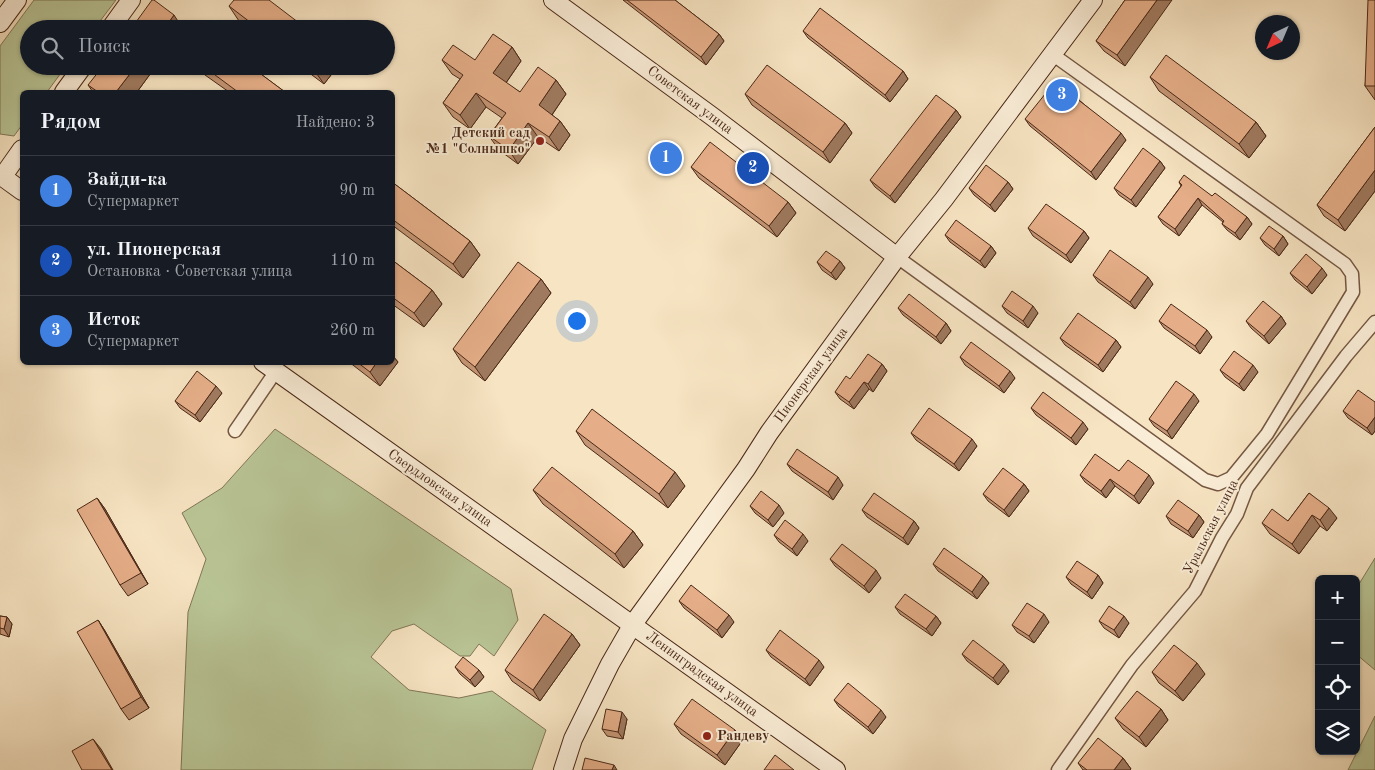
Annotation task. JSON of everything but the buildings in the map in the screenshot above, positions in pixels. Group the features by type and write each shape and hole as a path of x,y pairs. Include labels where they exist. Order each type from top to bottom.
{"street":[{"path":"0,23 17,0"},
{"path":"117,20 131,0"},
{"name":"Советская улица","path":"553,0 713,117 897,257"},
{"name":"Пионерская улица","path":"563,770 573,739 610,664 634,624 746,469 769,433 897,257 944,199 1093,0"},
{"path":"897,257 1205,480 1218,484 1231,478 1266,434 1353,292 1352,274 1345,264 1052,54"},
{"path":"65,90 76,75"},
{"path":"20,151 1,175 20,189"},
{"name":"Уральская улица","path":"1058,770 1132,665 1195,591 1222,538 1237,514 1246,488 1346,356 1375,322"},
{"path":"235,431 270,367"},
{"name":"Свердловская улица","path":"270,367 617,613"},
{"path":"1231,478 1242,482 1246,488"},
{"name":"Ленинградская улица","path":"617,613 836,770"}],"green space":[{"path":"34,0 116,0 101,20 20,20 20,75 59,75 48,90 20,90 20,128 14,136 0,134 0,46"},
{"path":"275,429 511,589 518,620 494,656 479,644 470,656 460,656 414,624 392,631 371,657 409,690 459,698 492,691 546,730 532,770 181,770 188,612 206,559 182,513 222,488"},
{"path":"1375,558 1375,670 1360,657 1360,582"},
{"path":"1375,716 1375,770 1348,770 1356,755 1360,755 1360,746"}],"place":[{"name":"Исток","path":"1062,95"},
{"name":"Детский сад №1 \"Солнышко\"","path":"540,141"},
{"name":"Зайди-ка","path":"666,158"},
{"name":"ул. Пионерская","path":"753,168"},
{"name":"Рандеву","path":"707,736"}]}
